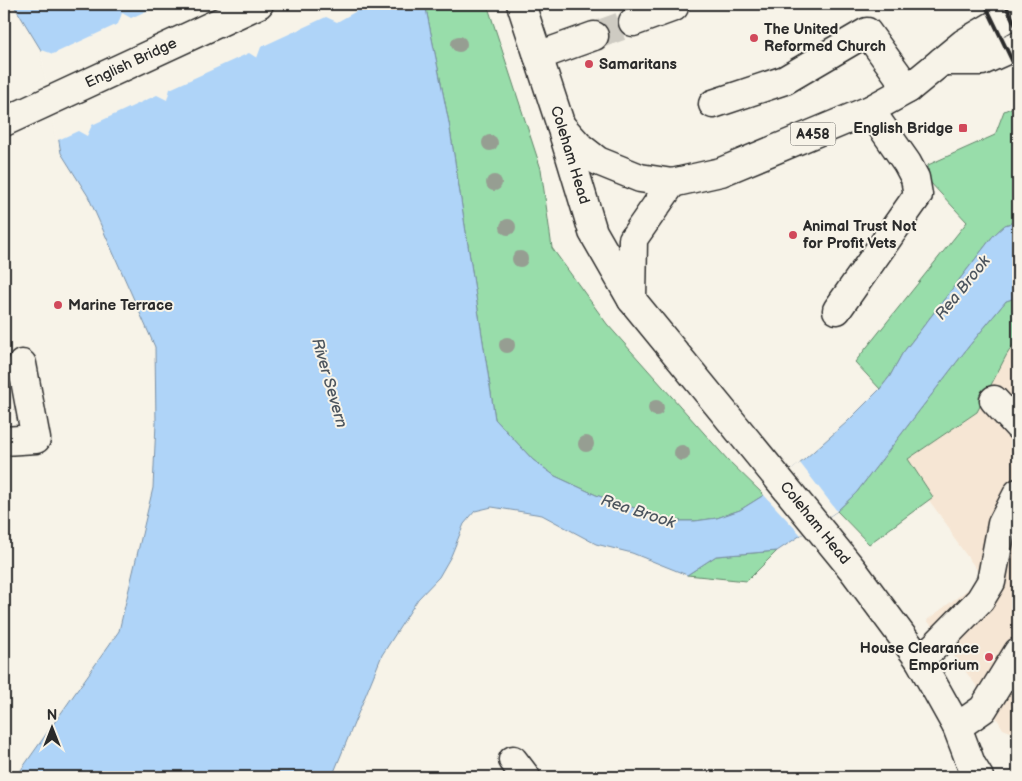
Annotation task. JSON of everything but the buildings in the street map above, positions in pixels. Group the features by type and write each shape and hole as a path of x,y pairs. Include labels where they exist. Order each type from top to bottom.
{"street":[{"name":"English Bridge","path":"4,122 259,4"},
{"name":"Coleham Head","path":"521,4 593,232 632,300 780,478 816,526 853,570 919,658 957,727 970,773"},
{"path":"633,22 674,7"},
{"name":"A458","path":"561,126 580,147 598,161 640,178 672,183 721,172 870,110 908,88 964,43 1018,11"},
{"path":"713,104 785,80 867,32 908,88"},
{"path":"538,56 594,36"},
{"path":"942,61 982,61 1018,44"},
{"path":"837,310 918,195 908,163 870,110"},
{"path":"632,300 633,240 672,183"},
{"path":"4,441 36,438 22,364"},
{"path":"994,400 1018,426"},
{"path":"919,658 935,646 980,600 991,582 1002,524 1018,493"},
{"path":"957,727 983,709 1018,652"}],"shaded area":[{"path":"1018,337 1018,735 1003,729 984,696 927,620 983,578 928,499 933,497 908,459 977,412"}],"green space":[{"path":"425,4 487,4 541,169 552,248 607,324 728,460 764,495 740,510 717,518 673,521 596,495 555,476 533,460 495,419 449,123"},
{"path":"1018,105 1018,221 1005,225 993,236 902,354 890,376 880,389 855,362 967,222 929,181 928,165 995,135 1004,111"},
{"path":"1018,297 1018,337 977,412 908,459 933,497 869,544 837,511 856,493 1006,301"},
{"path":"777,551 747,581 687,575 716,556"}],"water":[{"path":"13,4 425,4 449,123 495,419 533,460 555,476 596,495 673,521 717,518 740,510 764,495 847,422 880,389 890,376 902,354 993,236 1005,225 1018,221 1018,297 1006,301 856,493 837,511 777,551 716,556 687,575 632,553 596,544 542,515 492,507 475,511 464,524 451,556 439,577 418,599 382,655 332,777 16,777 119,631 153,488 156,423 155,347 88,196 61,153 44,55"}],"pier":[{"path":"161,4 369,4 337,22 326,17 261,47 257,58 249,53 170,89 167,100 157,95 92,125 87,136 78,131 56,141 41,55 42,50 53,54 118,24 122,13 131,18"},
{"path":"800,463 837,511 801,535 763,494"}],"tunnel":[{"path":"594,36 633,22"}],"railway":[{"path":"985,4 1018,73"},
{"path":"1005,4 1018,30"}],"place":[{"name":"The United Reformed Church","path":"754,38"},
{"name":"Samaritans","path":"589,64"},
{"name":"English Bridge","path":"963,128"},
{"name":"Animal Trust Not for Profit Vets","path":"793,235"},
{"name":"Marine Terrace","path":"58,305"},
{"name":"House Clearance Emporium","path":"989,657"}],"water label":[{"name":"Rea Brook","path":"963,288"},
{"name":"River Severn","path":"329,383"},
{"name":"Rea Brook","path":"638,512"}]}
